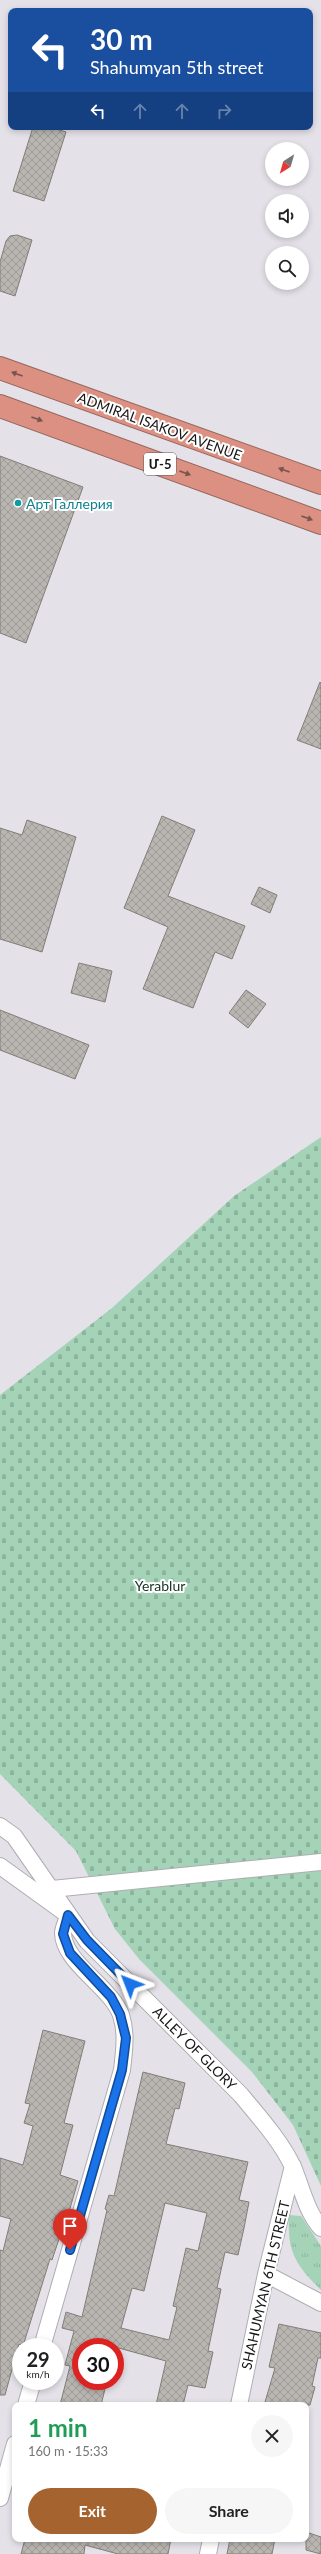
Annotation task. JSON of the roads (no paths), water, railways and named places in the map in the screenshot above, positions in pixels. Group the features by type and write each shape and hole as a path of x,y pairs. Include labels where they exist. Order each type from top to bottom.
{"highway":[{"name":"ADMIRAL ISAKOV AVENUE","path":"0,368 321,483"},
{"name":"Մ-5","path":"0,406 321,522"}],"street":[{"name":"ALLEY OF GLORY","path":"0,1826 14,1836 87,1940 241,2095 292,2166 314,2220 321,2228"},
{"path":"52,1889 321,1862"},
{"path":"0,1866 68,1915 63,1934 70,1953 111,1997 120,2014 126,2038 122,2070 45,2338"},
{"name":"SHAHUMYAN 6TH STREET","path":"240,2402 266,2274 292,2166"},
{"path":"266,2274 321,2303"},
{"path":"27,2402 30,2390"},
{"path":"0,2498 12,2455"},
{"path":"208,2554 210,2542"}],"place":[{"name":"Арт Галлерия","path":"18,503"}],"park label":[{"name":"Yerablur","path":"160,1585"}]}
